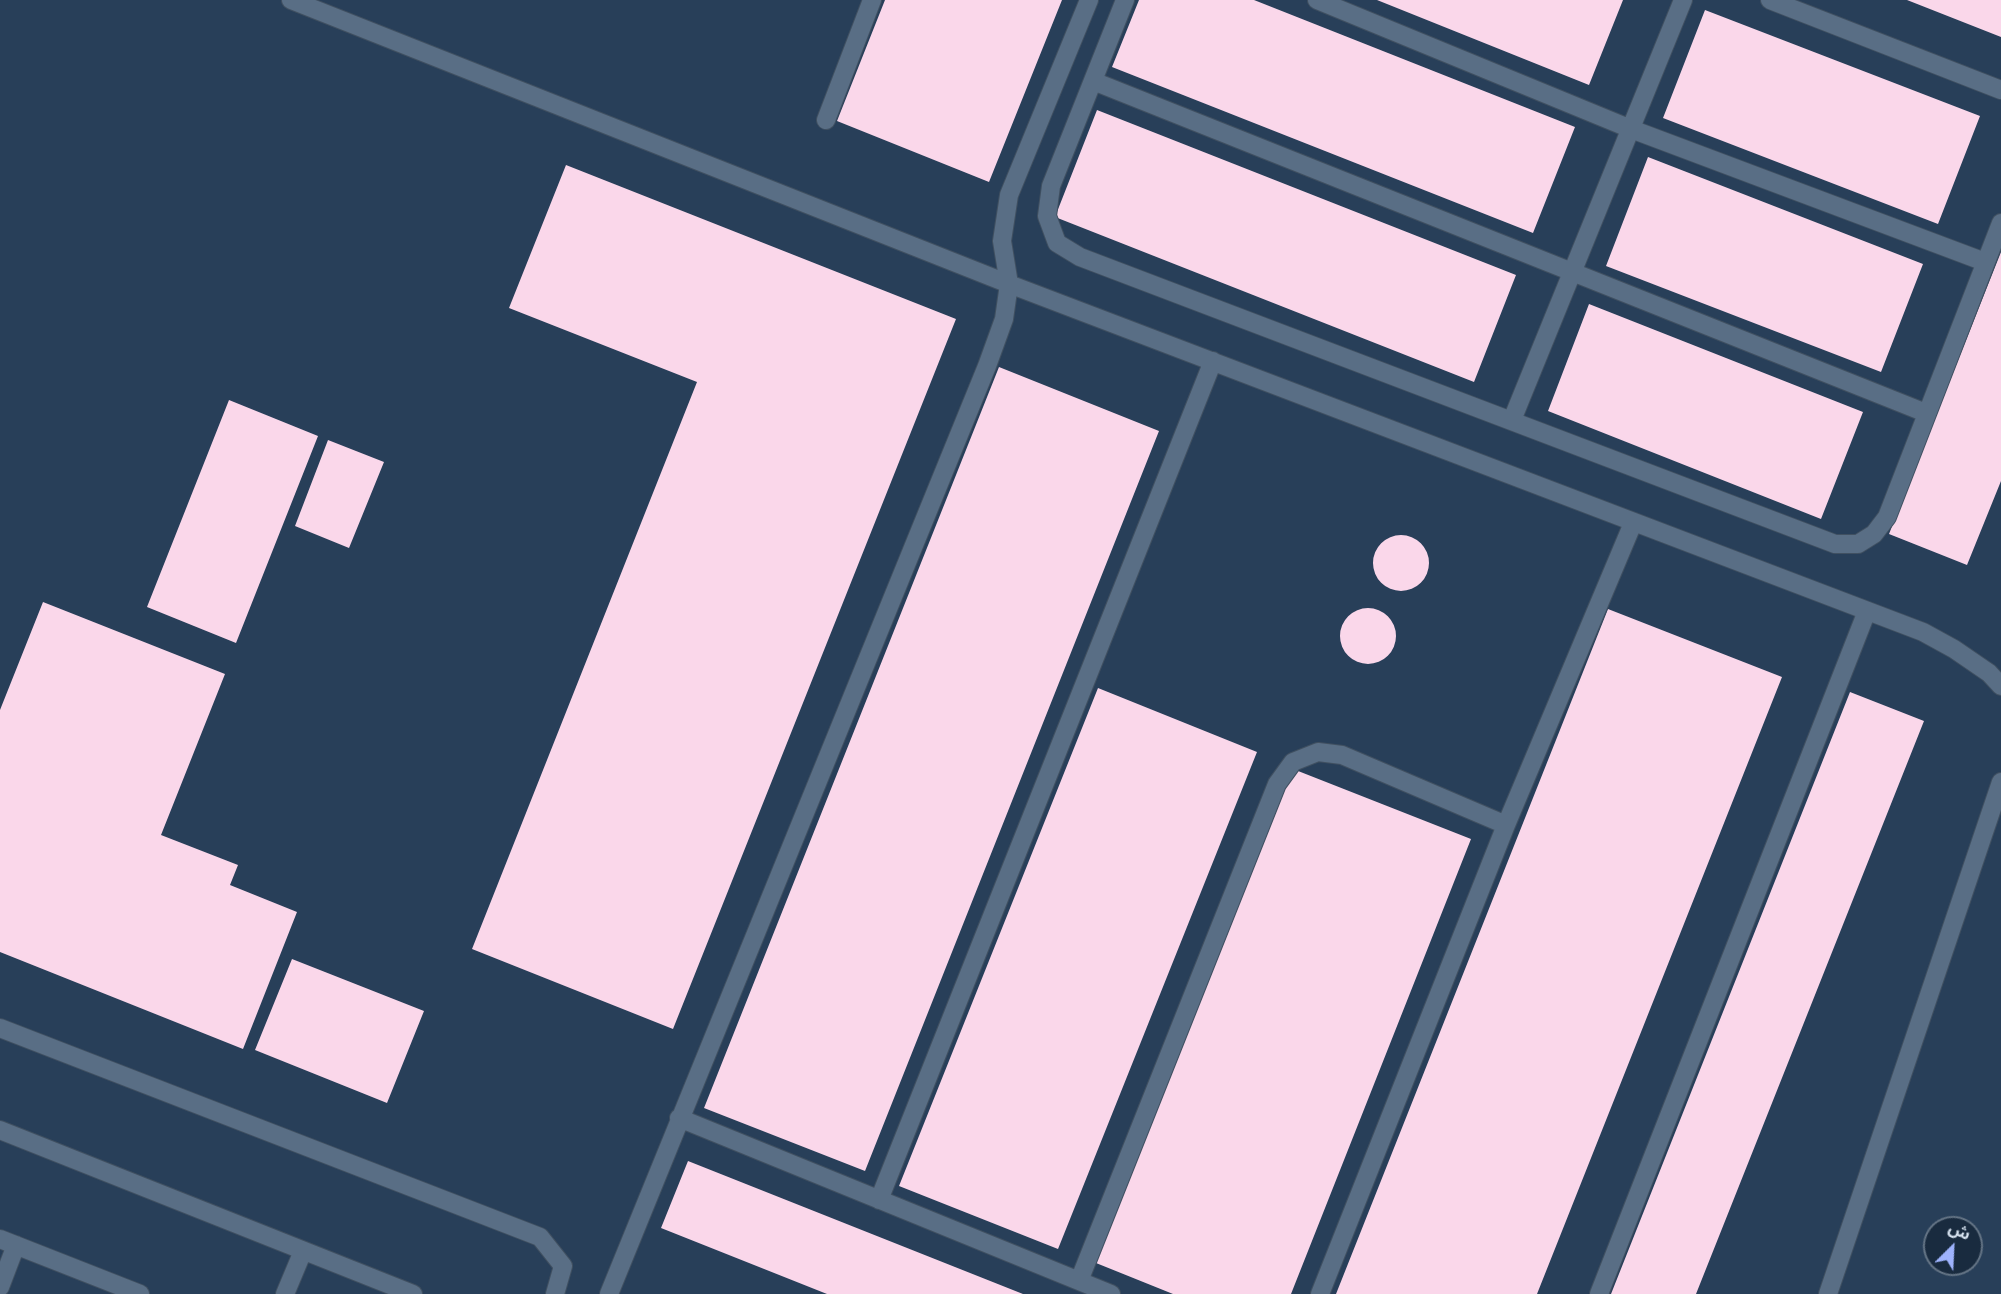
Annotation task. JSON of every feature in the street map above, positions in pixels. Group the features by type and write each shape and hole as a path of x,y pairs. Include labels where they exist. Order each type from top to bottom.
{"street":[{"path":"291,0 1009,284 1923,632 1989,673 2001,686"},
{"path":"825,120 872,0"},
{"path":"609,1294 987,366 1004,319 1009,284 1002,241 1009,195 1089,0"},
{"path":"1125,0 1051,186 1047,216 1058,243 1080,257 1835,544 1858,544 1874,534 1887,518 2001,222"},
{"path":"1317,0 1631,129 1985,262"},
{"path":"1512,420 1683,0"},
{"path":"1770,0 2001,90"},
{"path":"1093,81 1926,413"},
{"path":"879,1200 1213,361"},
{"path":"1320,1294 1506,825 1633,522"},
{"path":"1599,1294 1867,611"},
{"path":"1079,1281 1277,784 1293,762 1318,752 1342,754 1506,825"},
{"path":"1828,1294 2001,782"},
{"path":"0,1029 540,1237 563,1266 555,1294"},
{"path":"679,1118 1111,1294"},
{"path":"0,1130 413,1294"},
{"path":"0,1287 8,1242 140,1294"},
{"path":"285,1294 303,1251"}],"shaded area":[{"path":"0,0 2001,0 2001,1294 0,1294"}],"building":[{"path":"885,0 1062,0 989,182 837,121"},
{"path":"1139,0 1254,0 1575,127 1533,233 1112,67"},
{"path":"1377,0 1623,0 1589,85"},
{"path":"1907,0 2001,0 2001,37"},
{"path":"1705,10 1980,116 1938,224 1663,118"},
{"path":"1097,110 1516,275 1474,382 1055,217"},
{"path":"1648,157 1923,264 1881,372 1606,266"},
{"path":"566,165 956,319 673,1029 472,949 697,382 509,308"},
{"path":"2001,252 2001,481 1967,565 1889,534"},
{"path":"1589,304 1863,412 1821,519 1548,411"},
{"path":"999,367 1159,431 865,1171 704,1108"},
{"path":"229,400 318,436 236,643 147,607"},
{"path":"328,440 384,462 349,548 295,526"},
{"path":"1401,535 1412,537 1421,543 1427,552 1429,563 1427,574 1421,583 1412,589 1401,591 1390,589 1381,583 1375,574 1373,563 1375,552 1381,543 1390,537"},
{"path":"43,602 225,674 161,835 238,865 230,885 297,912 243,1049 0,952 0,710"},
{"path":"1368,608 1379,610 1388,616 1394,625 1396,636 1394,647 1388,656 1379,662 1368,664 1357,662 1348,656 1342,647 1340,636 1342,625 1348,616 1357,610"},
{"path":"1608,609 1782,677 1537,1294 1336,1294"},
{"path":"1098,688 1257,752 1058,1249 899,1186"},
{"path":"1850,692 1924,721 1696,1294 1611,1294"},
{"path":"1293,769 1471,839 1291,1294 1173,1294 1096,1263"},
{"path":"292,959 424,1011 387,1103 255,1050"},
{"path":"688,1161 1023,1294 827,1294 661,1228"}]}
